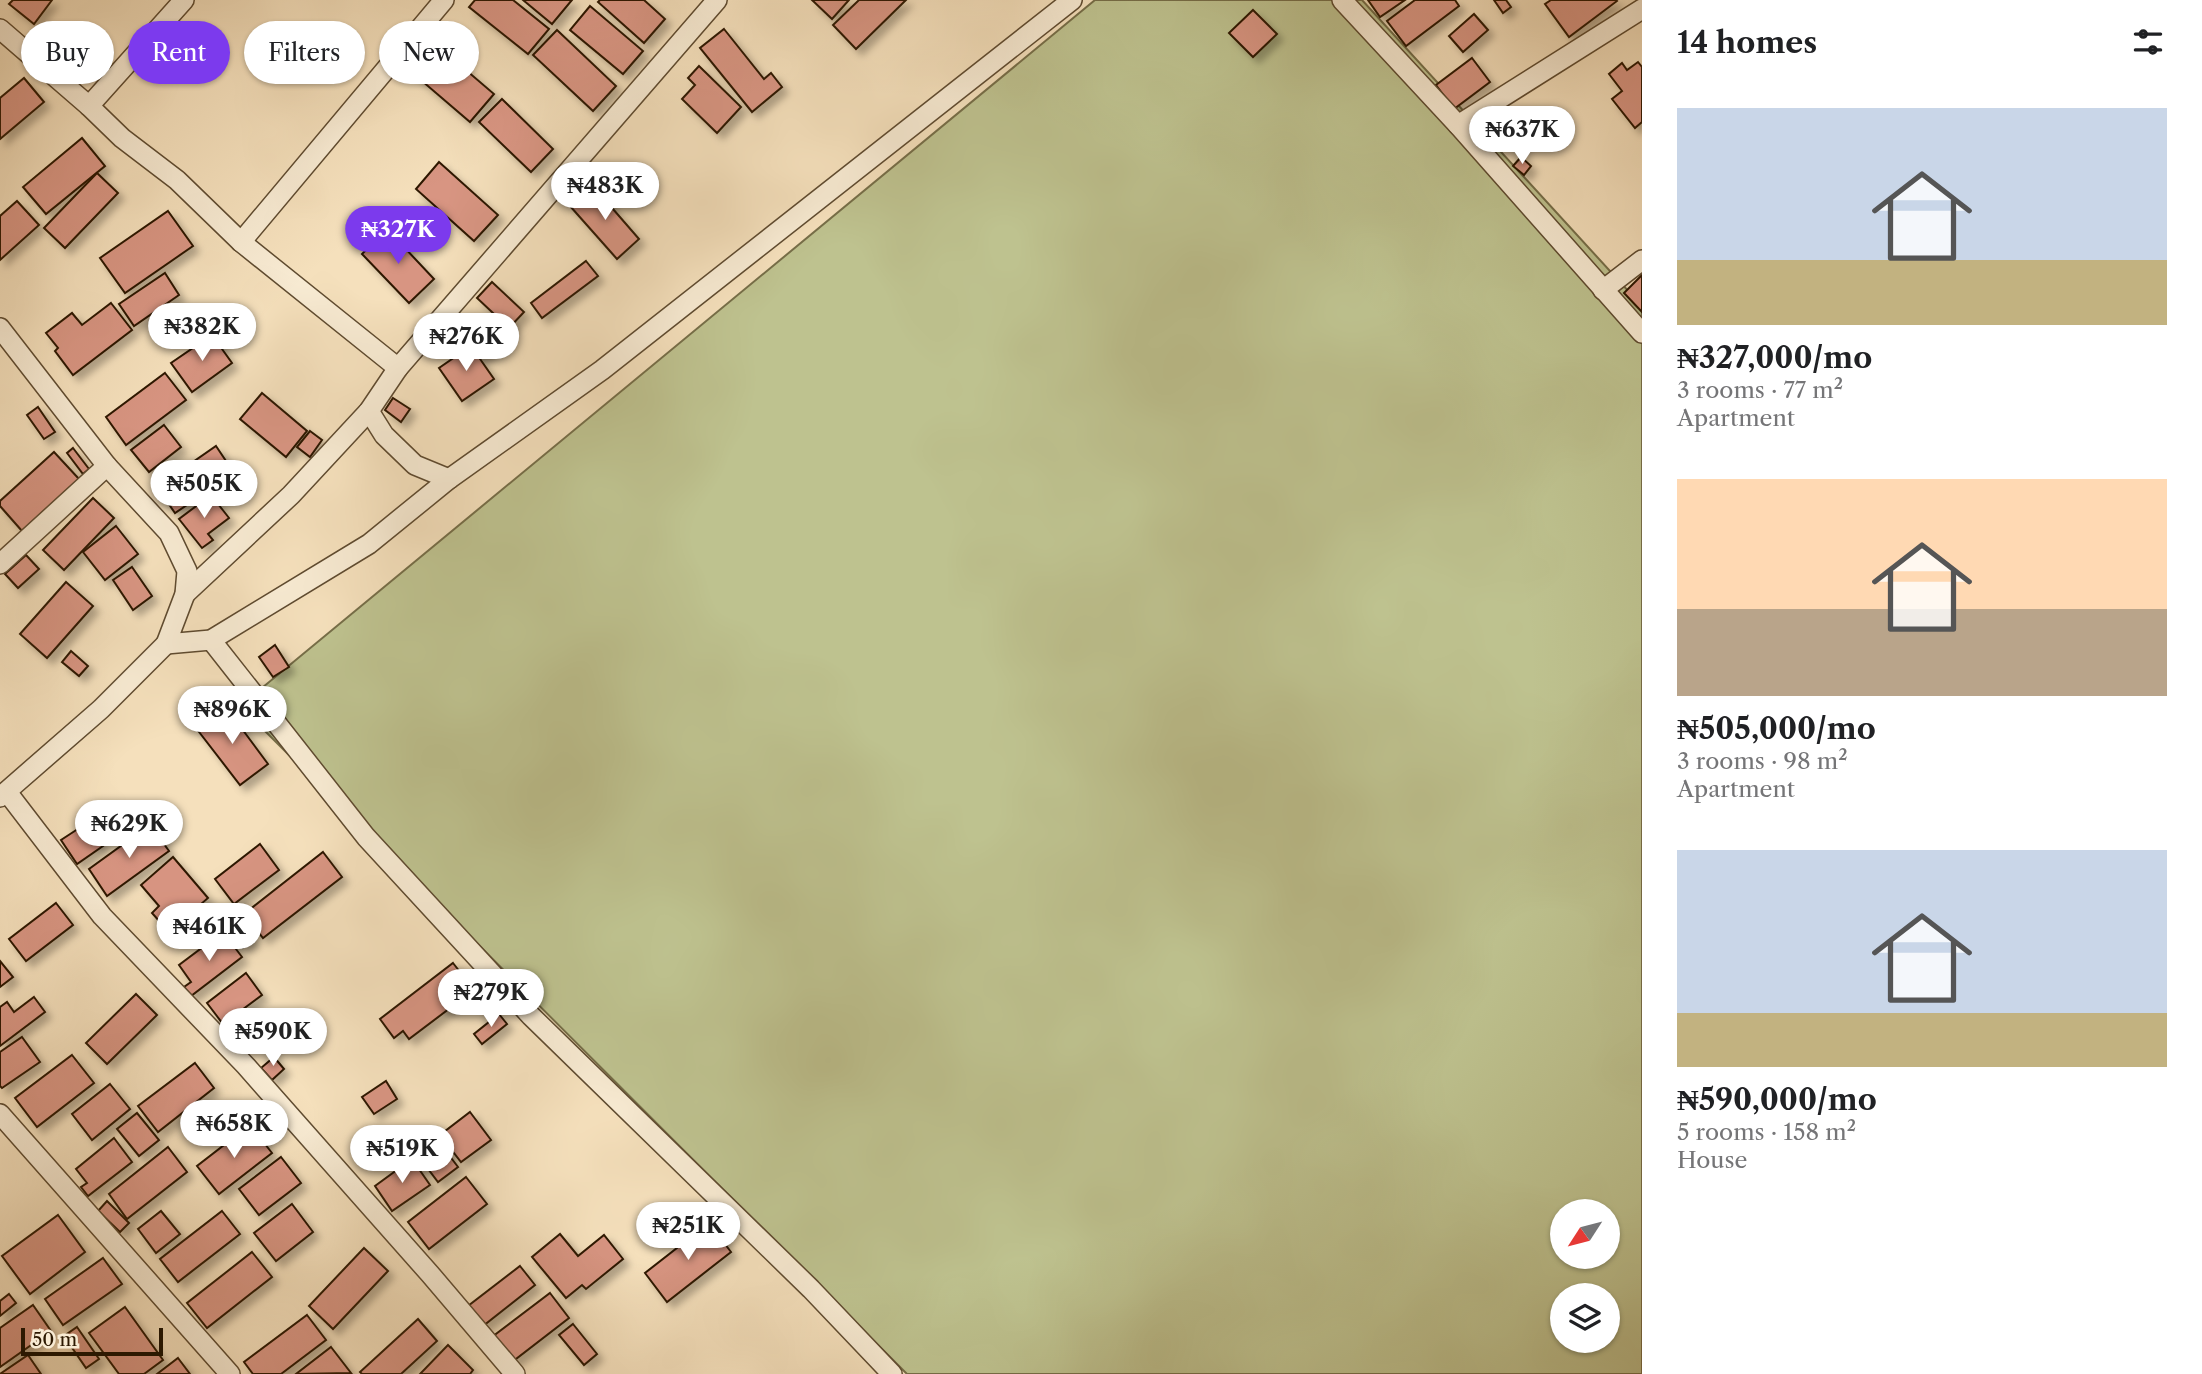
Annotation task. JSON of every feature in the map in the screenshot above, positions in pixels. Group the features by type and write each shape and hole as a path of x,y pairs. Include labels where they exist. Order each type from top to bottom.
{"street":[{"path":"89,106 184,0"},
{"path":"241,242 444,0"},
{"path":"185,593 291,495 369,411 398,368 717,0"},
{"path":"166,644 211,640 369,544 449,479 602,370 1072,0"},
{"path":"1342,0 1458,125 1642,333"},
{"path":"1458,125 1642,9"},
{"path":"0,29 122,138 177,180 241,242 398,368"},
{"path":"1603,289 1642,260"},
{"path":"0,328 107,466 169,533 187,570 185,593 166,644 101,709 4,794 102,916 246,1066 515,1374"},
{"path":"369,411 384,435 415,465 449,479"},
{"path":"0,564 107,466"},
{"path":"211,640 366,837 513,996 811,1289 892,1374"},
{"path":"0,1114 230,1374"}],"green space":[{"path":"1095,0 1362,0 1642,306 1642,1374 907,1374 240,706"}],"building":[{"path":"13,0 52,0 36,21 30,21 9,4"},
{"path":"475,0 513,0 549,29 528,54 469,7"},
{"path":"523,0 572,0 552,24"},
{"path":"644,0 665,19 644,43 598,2"},
{"path":"812,0 849,0 832,19"},
{"path":"859,0 906,0 856,49 833,25"},
{"path":"1368,0 1405,0 1380,17"},
{"path":"1415,0 1455,0 1459,6 1406,46 1387,21"},
{"path":"1494,0 1506,0 1511,7 1503,13"},
{"path":"1551,0 1617,1 1569,37 1545,4"},
{"path":"590,6 643,51 623,74 570,30"},
{"path":"1253,10 1277,34 1253,57 1229,33"},
{"path":"1474,14 1488,30 1463,52 1449,36"},
{"path":"724,29 764,79 771,73 782,87 752,112 700,48"},
{"path":"557,30 616,86 593,111 533,55"},
{"path":"1472,58 1490,82 1454,109 1436,85"},
{"path":"1638,62 1642,67 1642,122 1635,128 1612,99 1622,91 1609,74 1622,63 1627,70"},
{"path":"699,66 741,107 717,133 682,99 695,85 688,78"},
{"path":"21,80 21,84 29,84 44,102 0,139 0,98"},
{"path":"479,81 494,94 470,122 426,84 479,84"},
{"path":"502,99 553,149 531,172 479,122"},
{"path":"82,138 105,166 46,214 23,187"},
{"path":"1521,157 1531,166 1524,175 1513,166"},
{"path":"439,162 498,215 474,241 416,189"},
{"path":"97,173 118,193 65,248 44,228"},
{"path":"593,186 639,239 617,259 570,206"},
{"path":"17,201 39,225 0,260 0,216"},
{"path":"168,211 193,246 125,293 100,258"},
{"path":"387,229 434,279 409,303 362,254"},
{"path":"586,261 598,276 542,318 531,303"},
{"path":"165,273 179,295 134,326 119,304"},
{"path":"1642,275 1642,312 1624,293"},
{"path":"492,282 524,312 509,328 477,298"},
{"path":"111,303 132,330 73,375 55,351 58,348 46,333 72,313 82,325"},
{"path":"488,323 503,340 483,357 468,340"},
{"path":"212,335 232,363 192,392 171,363"},
{"path":"471,346 494,379 462,401 439,368"},
{"path":"165,373 186,400 126,445 106,417"},
{"path":"262,393 307,431 286,457 240,419"},
{"path":"393,398 410,409 401,422 385,410"},
{"path":"38,407 55,432 44,439 27,415"},
{"path":"164,425 181,447 149,472 131,450"},
{"path":"310,431 322,440 310,457 297,447"},
{"path":"216,446 234,473 175,513 157,487"},
{"path":"73,448 89,469 83,474 67,453"},
{"path":"54,452 79,479 22,531 0,506 0,501"},
{"path":"211,495 229,518 208,534 213,540 202,548 179,519"},
{"path":"93,498 114,518 64,570 43,550"},
{"path":"116,526 138,554 105,580 83,552"},
{"path":"26,555 39,569 18,588 5,574"},
{"path":"132,567 152,596 133,610 113,580"},
{"path":"66,582 93,606 47,658 20,634"},
{"path":"275,645 289,667 273,677 259,657"},
{"path":"71,651 88,666 79,676 62,662"},
{"path":"225,706 268,764 240,785 196,728"},
{"path":"87,823 103,846 77,864 61,840"},
{"path":"150,825 169,851 107,896 89,869"},
{"path":"260,844 279,870 234,904 215,879"},
{"path":"323,852 342,877 263,938 244,914"},
{"path":"173,857 208,898 169,932 152,913 159,906 141,885"},
{"path":"56,903 73,925 26,961 9,939"},
{"path":"223,932 242,957 191,996 184,987 191,982 179,965"},
{"path":"247,932 254,940 243,948 237,941"},
{"path":"0,961 13,977 0,987"},
{"path":"453,963 474,990 409,1039 403,1031 394,1038 380,1019"},
{"path":"246,973 262,995 223,1024 207,1003"},
{"path":"136,994 157,1015 107,1064 86,1043"},
{"path":"34,997 45,1012 0,1046 0,1007 7,1002 14,1012"},
{"path":"499,1014 507,1024 482,1044 474,1034"},
{"path":"22,1037 40,1062 2,1088 0,1052"},
{"path":"72,1055 94,1083 37,1127 15,1098"},
{"path":"274,1057 284,1069 272,1080 261,1068"},
{"path":"195,1063 214,1088 158,1132 138,1106"},
{"path":"386,1081 397,1099 374,1114 362,1097"},
{"path":"110,1084 130,1109 92,1140 72,1114"},
{"path":"470,1112 491,1140 461,1162 440,1135"},
{"path":"137,1113 159,1140 139,1156 117,1129"},
{"path":"250,1125 272,1153 219,1194 197,1166"},
{"path":"114,1138 132,1162 88,1196 81,1187 87,1183 76,1169"},
{"path":"436,1138 458,1167 438,1182 416,1153"},
{"path":"168,1147 187,1172 127,1219 109,1194"},
{"path":"281,1157 301,1183 259,1215 239,1189"},
{"path":"412,1159 430,1185 392,1211 375,1186"},
{"path":"466,1177 487,1204 429,1249 408,1222"},
{"path":"107,1201 129,1223 120,1232 98,1211"},
{"path":"292,1204 313,1232 276,1261 254,1233"},
{"path":"161,1211 180,1234 156,1253 138,1229"},
{"path":"222,1211 240,1234 178,1282 160,1259"},
{"path":"58,1215 85,1252 30,1294 2,1256"},
{"path":"709,1223 731,1252 667,1302 645,1273"},
{"path":"560,1234 578,1256 604,1235 623,1259 586,1289 582,1285 566,1298 532,1257"},
{"path":"364,1248 388,1271 333,1329 309,1306"},
{"path":"252,1252 272,1277 207,1328 187,1303"},
{"path":"103,1258 122,1284 63,1325 45,1299"},
{"path":"520,1266 535,1285 483,1326 468,1306"},
{"path":"550,1293 569,1318 512,1362 492,1337"},
{"path":"9,1294 16,1303 0,1316 0,1301"},
{"path":"33,1305 51,1331 0,1367 0,1328"},
{"path":"125,1307 163,1360 144,1374 119,1374 89,1333"},
{"path":"307,1315 326,1340 281,1374 253,1374 244,1362"},
{"path":"418,1319 437,1341 401,1374 360,1372"},
{"path":"573,1324 597,1354 584,1365 559,1335"},
{"path":"77,1327 99,1359 86,1368 64,1336"},
{"path":"448,1345 473,1370 470,1374 420,1374"},
{"path":"331,1347 351,1373 296,1374"},
{"path":"28,1355 41,1374 0,1374"},
{"path":"178,1358 190,1374 157,1374"}]}
